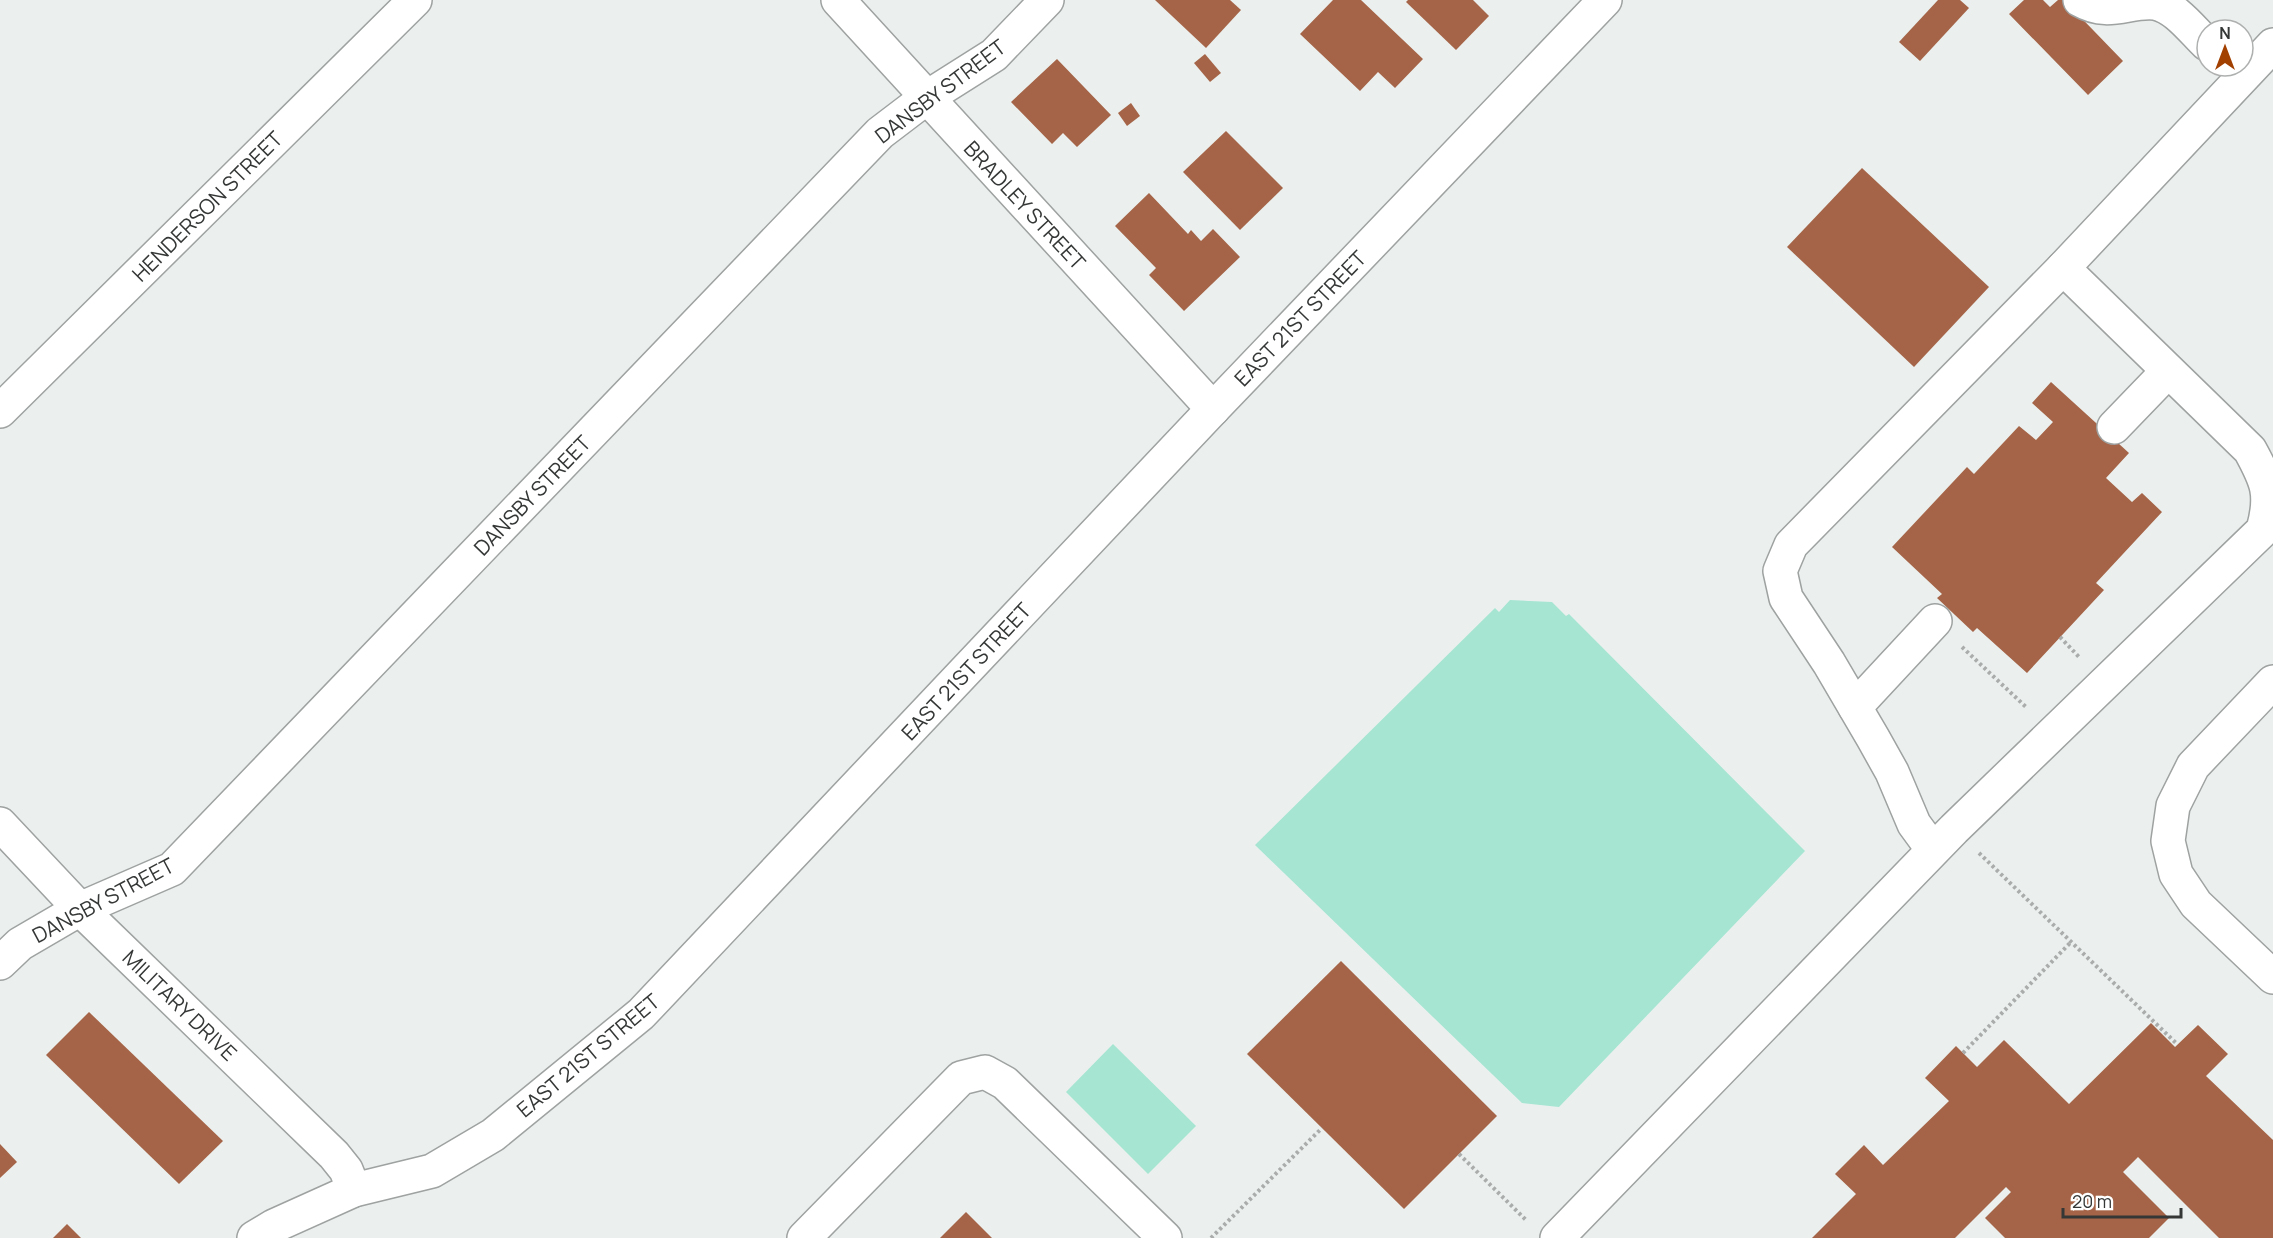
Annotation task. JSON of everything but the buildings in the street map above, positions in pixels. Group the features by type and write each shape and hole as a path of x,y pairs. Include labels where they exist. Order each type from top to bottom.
{"street":[{"name":"HENDERSON STREET","path":"0,411 415,0"},
{"name":"BRADLEY STREET","path":"838,0 1213,409"},
{"name":"DANSBY STREET","path":"0,963 20,944 80,909 172,869 880,133 926,98 994,55 1047,0"},
{"name":"EAST 21ST STREET","path":"254,1238 274,1226 354,1190 432,1171 493,1135 641,1014 1213,409 1605,0"},
{"path":"2080,0 2101,8 2155,3 2175,14 2195,33"},
{"path":"2255,58 2273,45"},
{"path":"1943,839 1914,824 1892,772 1855,707 1786,598 1780,571 1791,545 2063,268 2230,78"},
{"path":"1546,1234 1943,839 2263,530 2271,511 2268,483 2250,450 2063,268"},
{"path":"2114,427 2168,370"},
{"path":"1855,707 1935,621"},
{"path":"2273,682 2193,766 2173,806 2168,841 2176,874 2196,904 2273,977"},
{"name":"MILITARY DRIVE","path":"0,824 80,909 334,1155 346,1170 354,1190"},
{"path":"804,1238 962,1078 985,1072 1005,1083 1165,1238"}],"path":[{"path":"1935,621 2053,733"},
{"path":"1943,839 2071,942 2177,1044"},
{"path":"1963,1053 2071,942"},
{"path":"1211,1238 1322,1128"},
{"path":"1459,1154 1546,1234"}],"green space":[{"path":"1510,600 1552,602 1566,616 1569,614 1805,851 1559,1107 1522,1103 1255,845 1495,608 1499,612"},
{"path":"1113,1044 1196,1126 1148,1174 1066,1092"}]}
